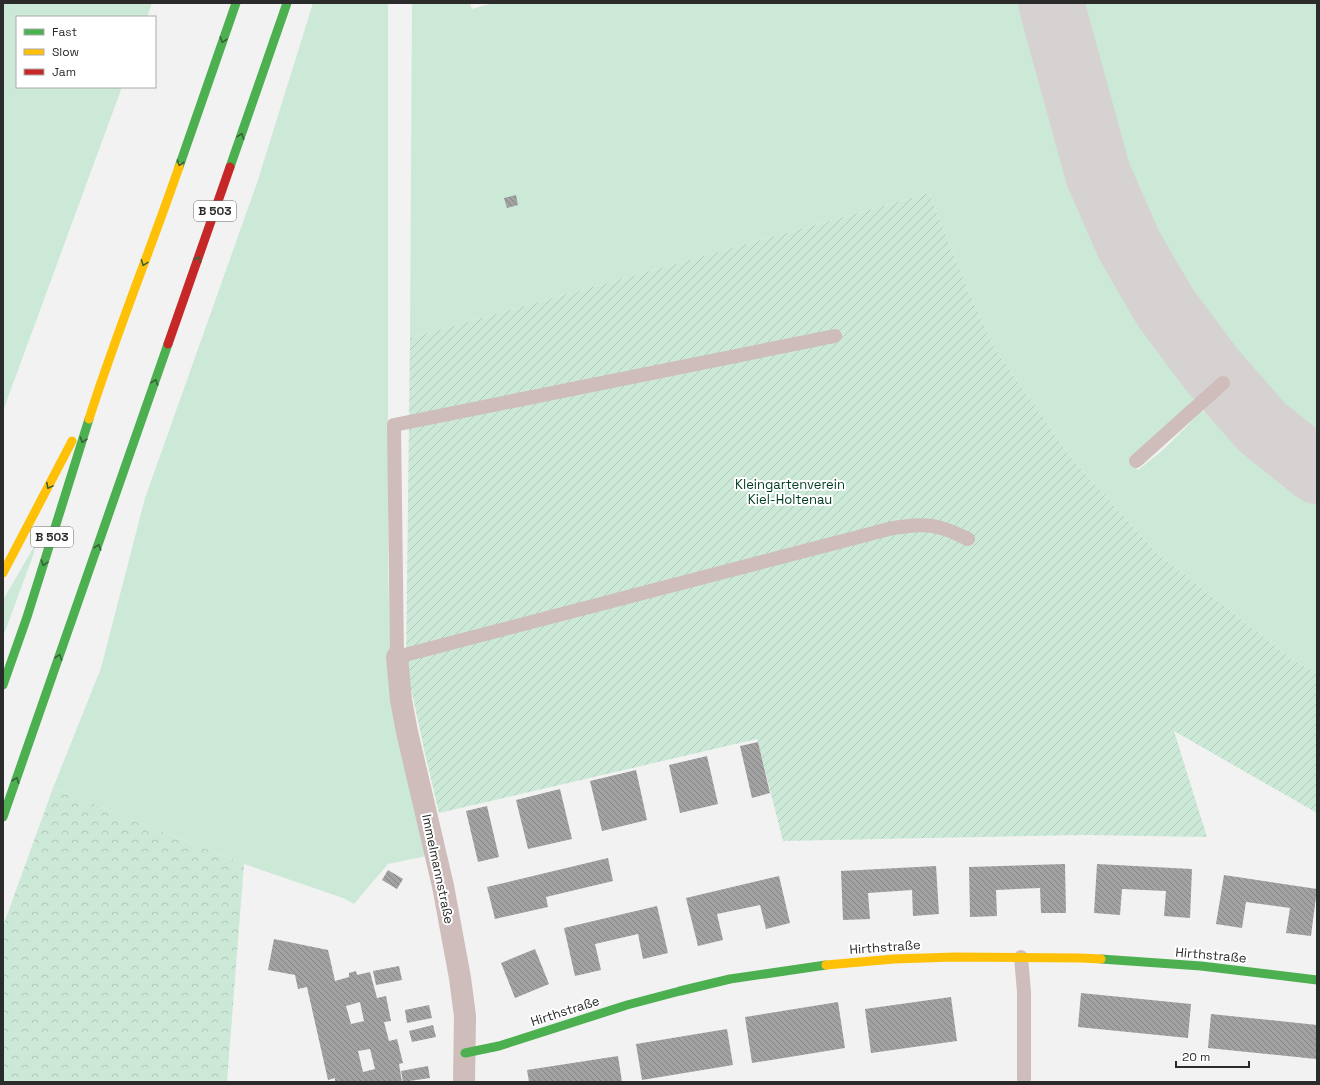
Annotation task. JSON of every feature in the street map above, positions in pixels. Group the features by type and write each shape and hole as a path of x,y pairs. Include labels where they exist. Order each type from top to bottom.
{"main road":[{"name":"B 503","path":"3,684 27,616 99,389 158,227 236,3"},
{"name":"B 503","path":"3,817 287,3"},
{"path":"3,573 99,389"},
{"name":"Hirthstraße","path":"465,1053 499,1046 627,1006 730,979 814,966 894,959 1021,957 1080,958 1201,966 1317,980"}],"street":[{"name":"Immelmannstraße","path":"397,657 399,685 407,732 443,886 460,978 465,1016 464,1082"}],"lane":[{"path":"835,336 394,425 397,657 893,528 918,525 931,526 942,528 968,539"},
{"path":"1136,461 1223,383"},
{"path":"1021,957 1024,992 1024,1079"}],"green space":[{"path":"3,3 152,3 147,16 16,16 16,88 122,88 3,411"},
{"path":"313,3 388,3 388,567 391,674 427,856 388,864 354,904 343,898 244,864 53,788 101,668 145,498 257,183"},
{"path":"412,3 470,3 472,9 493,3 1029,3 1083,195 1105,245 1138,306 1196,387 1193,401 1189,407 1129,461 1138,470 1163,450 1201,412 1215,409 1285,475 1317,500 1317,672 1293,660 1156,552 1072,459 994,347 968,290 929,193 410,338"},
{"path":"1074,3 1317,3 1317,444 1253,381 1182,291 1155,243 1125,176"},
{"name":"Kleingartenverein Kiel-Holtenau","path":"929,193 968,290 994,347 1072,459 1156,552 1293,660 1317,672 1317,813 1174,731 1207,837 1085,835 783,841 757,739 439,813 406,665 410,338"},
{"path":"35,545 34,553 3,637 3,600"},
{"path":"53,788 244,864 227,1082 3,1082 3,926"}],"building":[{"path":"516,195 518,205 507,208 504,198"},
{"path":"758,742 770,793 752,798 740,746"},
{"path":"707,756 718,804 680,813 669,765"},
{"path":"636,770 647,820 602,831 590,781"},
{"path":"560,789 572,839 528,849 516,800"},
{"path":"487,806 499,857 478,862 466,811"},
{"path":"608,858 613,881 546,897 548,907 495,919 487,887"},
{"path":"1065,864 1066,913 1041,913 1040,888 996,890 997,916 970,917 969,867"},
{"path":"1097,864 1192,869 1190,918 1164,916 1166,891 1122,889 1120,915 1094,913"},
{"path":"936,866 939,914 913,916 912,890 868,893 870,919 843,920 841,871"},
{"path":"388,870 403,879 397,889 382,880"},
{"path":"1224,875 1317,889 1311,936 1286,933 1290,908 1246,902 1242,928 1216,924"},
{"path":"779,876 790,923 766,929 760,905 717,914 723,940 698,946 686,898"},
{"path":"657,906 668,953 643,959 638,934 595,944 601,970 575,976 564,928"},
{"path":"274,939 328,950 335,981 349,977 349,973 356,971 357,975 370,972 377,998 386,996 391,1021 384,1022 389,1041 397,1039 403,1063 399,1064 402,1082 335,1082 335,1078 328,1080 307,987 298,989 295,975 268,970","holes":["360,1002 364,1021 351,1024 346,1006","370,1049 375,1069 363,1072 358,1051"]},
{"path":"535,949 549,984 515,998 501,963"},
{"path":"399,966 402,980 376,985 373,971"},
{"path":"1081,993 1191,1004 1188,1038 1078,1027"},
{"path":"951,997 957,1041 871,1053 865,1009"},
{"path":"838,1002 845,1048 752,1063 745,1017"},
{"path":"429,1005 432,1018 407,1023 405,1010"},
{"path":"1211,1014 1317,1025 1316,1059 1208,1048"},
{"path":"433,1025 436,1037 412,1042 409,1031"},
{"path":"727,1029 733,1065 642,1080 636,1044"},
{"path":"618,1056 622,1082 529,1082 527,1070"},
{"path":"428,1066 430,1078 403,1082 401,1071"}],"taxiway":[{"path":"1051,3 1098,174 1129,245 1165,307 1212,370 1262,427 1317,471"}],"traffic: fast":[{"path":"179,167 236,3"},
{"path":"230,167 287,3"},
{"path":"3,817 168,344"},
{"path":"3,685 27,617 89,419"},
{"path":"1101,959 1201,966 1317,980"},
{"path":"465,1053 499,1046 627,1005 680,991 730,979 826,965"}],"traffic: slow":[{"path":"89,419 110,356 179,167"},
{"path":"3,573 72,441"},
{"path":"826,965 894,959 955,957 1101,959"}],"traffic: jam":[{"path":"168,344 230,167"}]}
